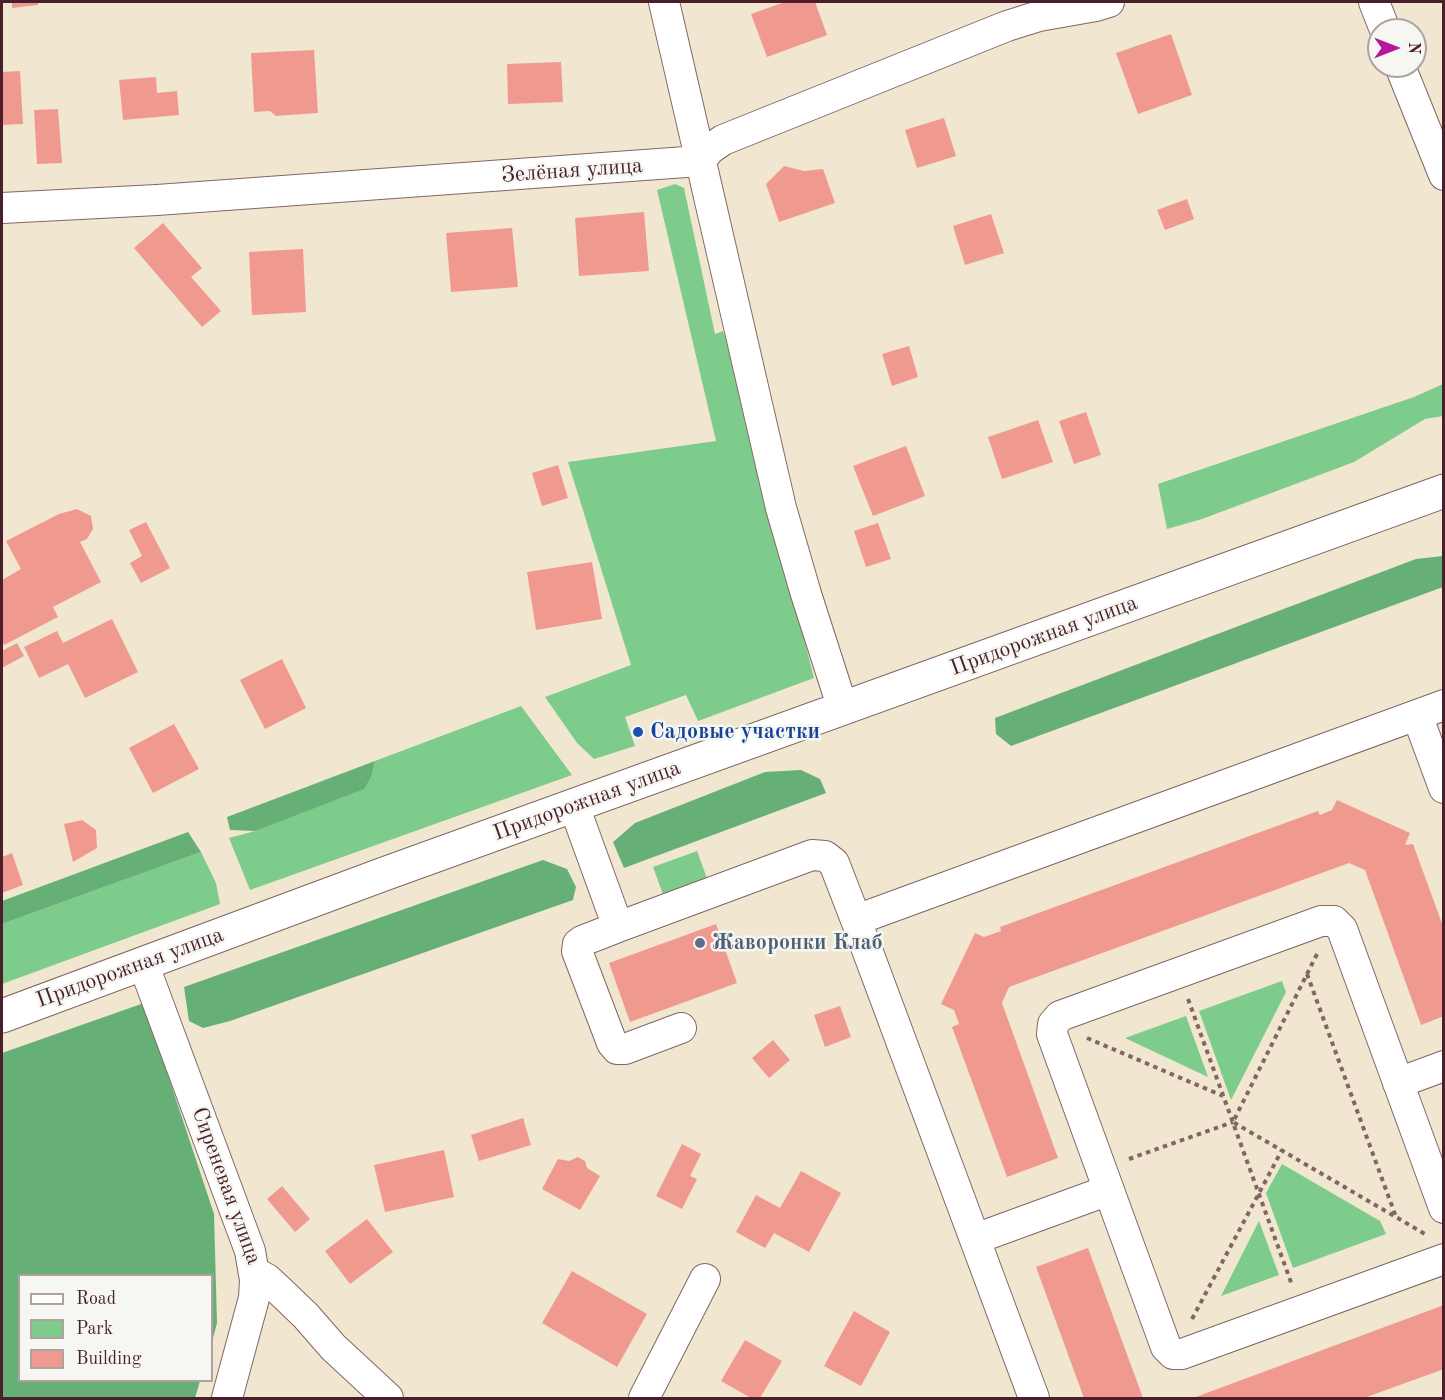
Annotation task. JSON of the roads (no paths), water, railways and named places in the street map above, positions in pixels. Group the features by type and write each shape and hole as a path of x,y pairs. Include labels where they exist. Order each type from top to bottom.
{"main road":[{"name":"Придорожная улица","path":"2,1016 1443,491"}],"street":[{"path":"664,2 781,508 809,606 843,709"},
{"path":"700,161 710,149 723,140 1007,26 1039,16 1109,2"},
{"path":"1374,2 1380,18"},
{"path":"1405,78 1443,175"},
{"name":"Зелёная улица","path":"2,208 157,200 700,161"},
{"path":"856,920 1430,710 1443,788"},
{"path":"574,806 618,927"},
{"path":"681,1028 625,1049 616,1049 577,951 578,944 813,855 825,856 834,863 1034,1398"},
{"path":"1439,1249 1302,1311 1182,1354 1173,1354 1166,1347 1105,1180 1052,1034 1053,1024 1060,1016 1321,921 1334,921 1342,929 1443,1208"},
{"name":"Сиреневая улица","path":"143,963 242,1226 254,1272 267,1279 280,1291 333,1347 388,1398"},
{"path":"1398,1083 1443,1066"},
{"path":"975,1239 1105,1180"},
{"path":"227,1398 254,1298 254,1272"},
{"path":"644,1398 705,1279"}],"place":[{"name":"Садовые участки","path":"638,732"},
{"name":"Жаворонки Клаб","path":"700,943"}]}
